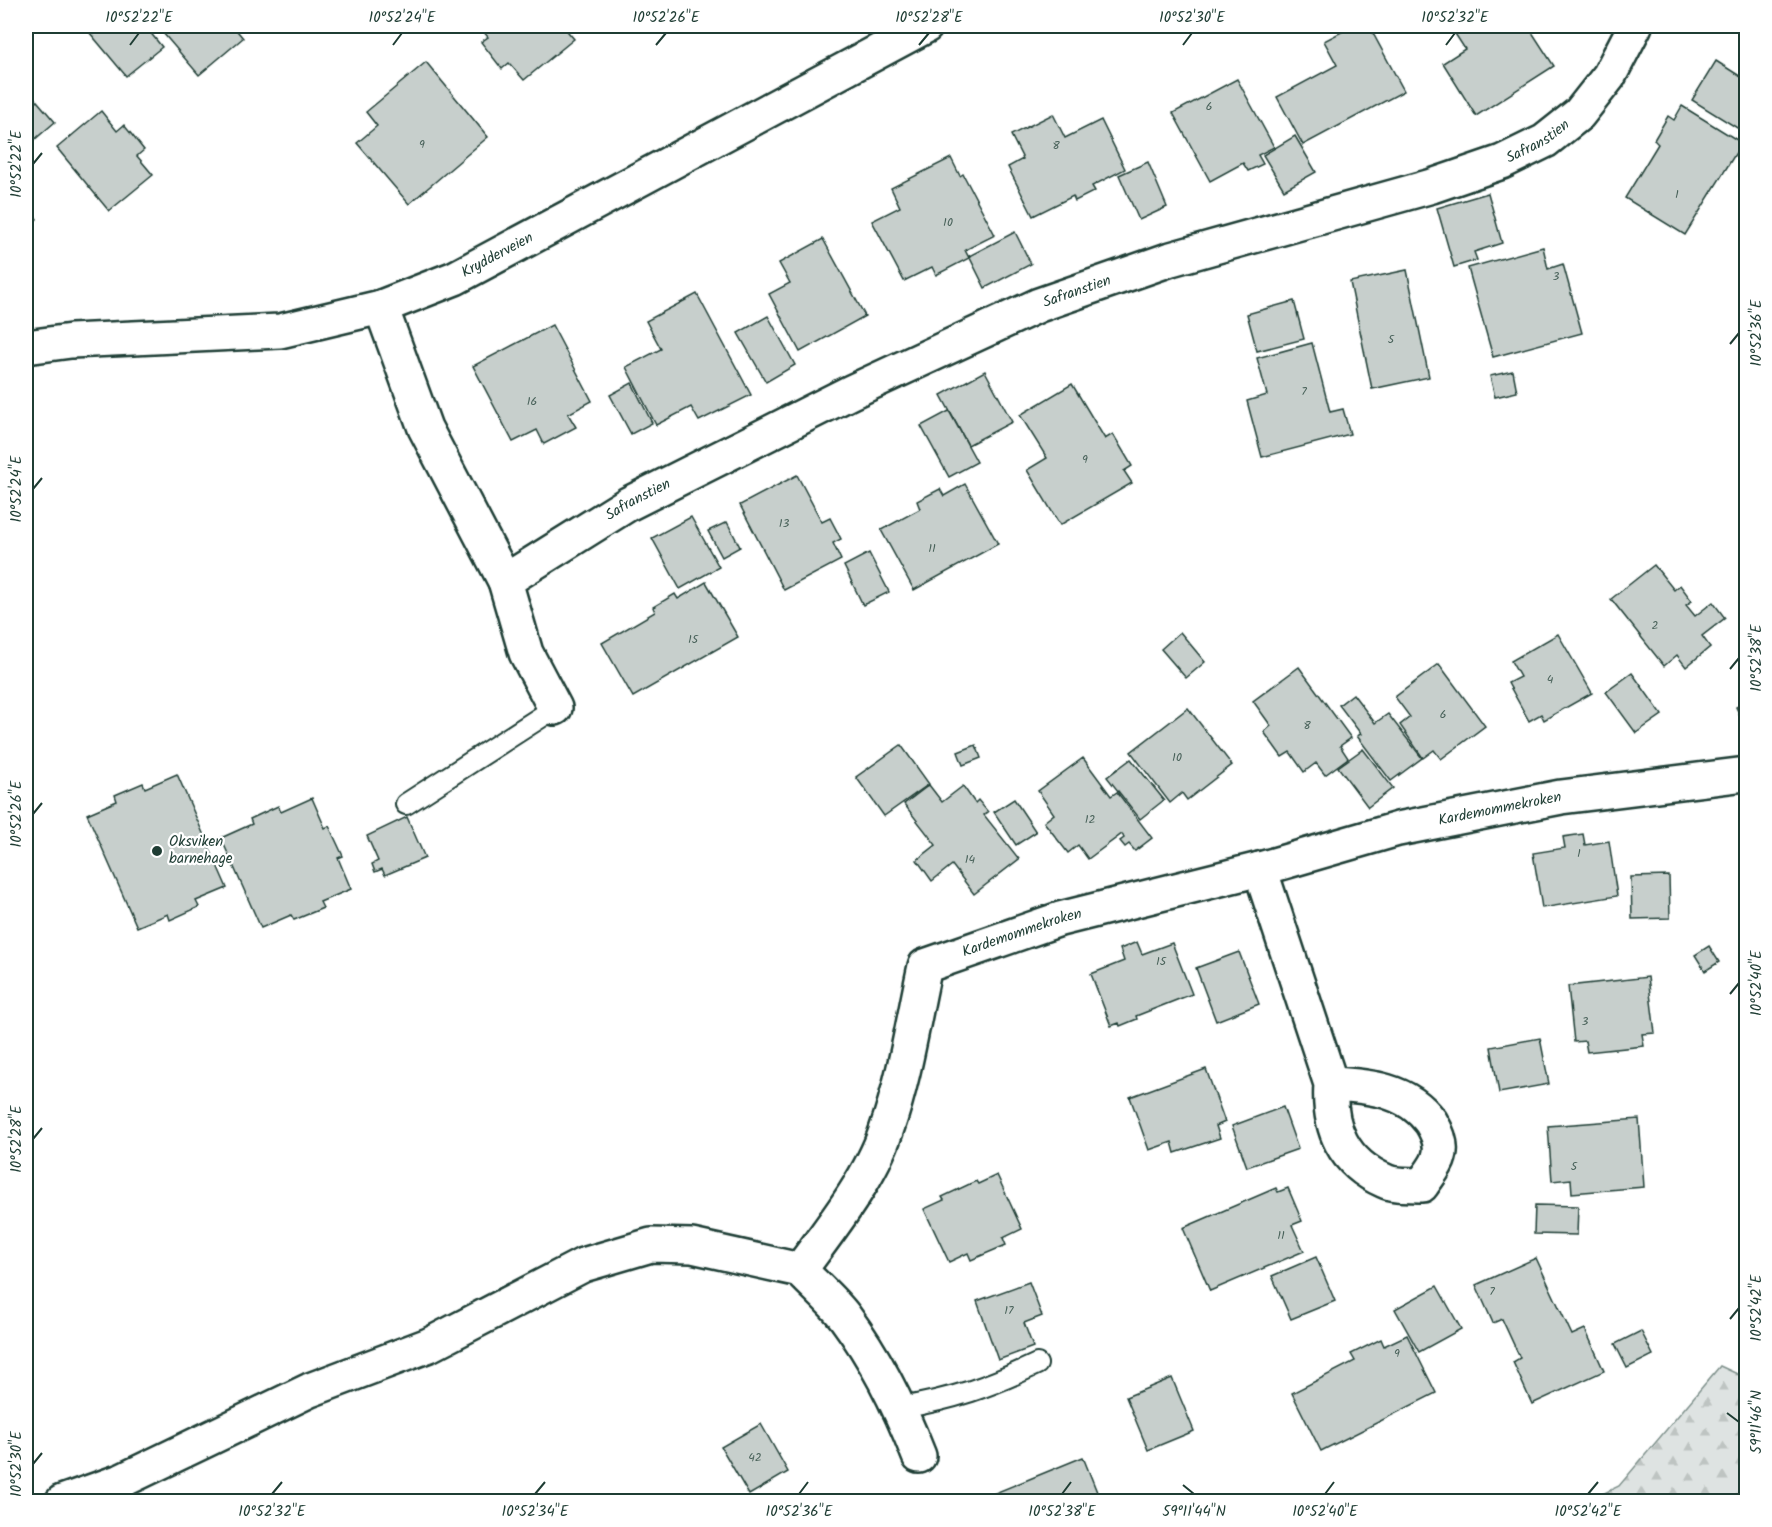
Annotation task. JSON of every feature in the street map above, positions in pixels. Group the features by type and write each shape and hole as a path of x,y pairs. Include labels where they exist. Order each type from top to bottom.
{"street":[{"name":"Krydderveien","path":"26,347 71,341 280,330 381,307 455,278 926,26"},
{"name":"Safranstien","path":"505,581 628,504 851,392 1039,305 1171,258 1432,186 1502,162 1545,141 1579,114 1609,76 1635,26"},
{"path":"381,307 425,428 505,581 526,653 555,708"},
{"name":"Kardemommekroken","path":"800,1270 852,1198 886,1133 907,1058 925,966 1060,919 1260,869 1398,829 1538,802 1746,774"},
{"path":"1260,869 1331,1084"},
{"path":"62,1502 121,1481 310,1390 429,1346 584,1265 651,1245 692,1246 800,1270 844,1316 900,1408 919,1456"}],"lane":[{"path":"406,804 555,708"},
{"path":"900,1408 947,1400 995,1383 1037,1364"}],"green space":[{"path":"1720,1366 1746,1378 1746,1501 1588,1501 1619,1486"}],"building":[{"path":"99,26 145,26 162,47 126,76 90,33"},
{"path":"157,26 233,26 243,38 199,75"},
{"path":"479,26 563,26 574,39 524,80 509,63 502,69 481,42 488,37"},
{"path":"1353,26 1369,26 1404,91 1303,145 1277,97 1337,65 1324,41"},
{"path":"1450,26 1528,26 1554,66 1476,116 1443,63 1465,49"},
{"path":"1716,61 1746,80 1746,124 1742,131 1692,100"},
{"path":"426,62 488,137 409,204 357,143 377,126 366,112"},
{"path":"1237,79 1274,147 1258,155 1263,164 1248,171 1243,163 1210,181 1173,113"},
{"path":"26,88 55,122 26,147"},
{"path":"1682,106 1742,143 1685,235 1625,198 1658,144 1654,140 1668,116 1674,120"},
{"path":"101,111 117,131 124,125 144,150 137,156 153,175 109,211 57,148"},
{"path":"1053,114 1065,138 1101,120 1125,169 1092,186 1095,191 1075,201 1073,196 1033,216 1008,167 1023,159 1011,135"},
{"path":"1295,136 1316,172 1284,190 1263,155"},
{"path":"951,158 960,176 963,174 995,235 965,250 969,258 936,275 932,267 904,281 872,221 900,207 891,188"},
{"path":"1148,162 1167,207 1139,220 1119,175"},
{"path":"1488,193 1502,243 1474,252 1477,260 1454,267 1437,208"},
{"path":"26,205 37,219 26,229"},
{"path":"1015,232 1031,264 985,288 969,256"},
{"path":"823,239 865,316 800,352 769,294 790,283 779,263"},
{"path":"1543,247 1548,269 1563,264 1582,333 1493,357 1468,268"},
{"path":"1407,270 1429,377 1372,389 1350,282"},
{"path":"697,294 751,395 699,421 691,407 656,425 626,367 661,349 646,321"},
{"path":"1294,301 1304,339 1257,351 1247,314"},
{"path":"768,316 795,365 766,382 738,333"},
{"path":"552,325 592,401 568,414 576,427 544,444 537,430 513,442 473,366"},
{"path":"1312,343 1330,412 1343,409 1350,434 1262,457 1247,401 1267,395 1257,358"},
{"path":"985,371 1012,422 968,445 941,395"},
{"path":"1513,371 1517,392 1495,397 1490,376"},
{"path":"632,383 652,423 631,434 610,395"},
{"path":"1072,384 1105,439 1113,434 1132,466 1124,471 1132,483 1060,525 1027,470 1047,458 1020,415"},
{"path":"949,411 977,462 949,477 921,426"},
{"path":"797,475 822,522 830,518 841,539 833,543 841,560 784,590 740,505"},
{"path":"965,484 998,544 914,590 881,530 920,509 917,501 940,489 944,496"},
{"path":"691,517 719,567 680,589 652,538"},
{"path":"727,522 740,547 722,557 708,531"},
{"path":"869,553 889,592 863,605 844,566"},
{"path":"1654,565 1674,590 1680,585 1692,601 1686,605 1695,616 1713,602 1725,618 1702,636 1710,647 1686,667 1677,655 1664,666 1611,599"},
{"path":"706,582 738,637 633,697 602,643 655,612 653,607 675,594 678,599"},
{"path":"1180,632 1205,662 1186,678 1161,649"},
{"path":"1558,634 1592,693 1544,720 1541,714 1529,721 1508,683 1520,677 1511,661"},
{"path":"1439,664 1485,726 1441,759 1434,750 1423,758 1400,725 1410,717 1395,697"},
{"path":"1299,667 1351,738 1340,746 1348,758 1325,775 1316,763 1304,772 1290,752 1282,757 1264,732 1271,726 1253,701"},
{"path":"1632,673 1662,715 1636,733 1606,692"},
{"path":"1353,694 1375,723 1388,714 1422,758 1391,781 1357,736 1361,734 1339,705"},
{"path":"1746,702 1746,728 1736,707"},
{"path":"1188,708 1232,765 1187,800 1182,793 1170,803 1131,752"},
{"path":"901,745 929,784 884,816 856,777"},
{"path":"976,745 981,758 963,765 958,752"},
{"path":"1363,749 1393,788 1368,807 1338,767"},
{"path":"1083,758 1111,796 1117,792 1152,838 1135,851 1129,844 1125,847 1120,841 1124,838 1122,834 1088,859 1078,845 1068,853 1044,822 1054,814 1038,791"},
{"path":"1131,759 1164,800 1140,819 1107,777"},
{"path":"177,774 227,888 196,901 199,907 170,920 168,914 137,927 87,814 117,801 115,795 143,783 145,788"},
{"path":"929,785 942,802 963,786 975,803 978,800 988,812 984,815 1019,859 974,894 952,865 932,881 917,860 936,845 904,804"},
{"path":"312,798 325,828 329,826 343,856 338,858 351,889 320,902 323,908 294,920 291,915 261,928 221,838 252,824 250,819 278,806 281,812"},
{"path":"1014,799 1036,832 1016,845 994,812"},
{"path":"407,817 425,858 385,875 382,869 375,872 372,864 378,861 367,836"},
{"path":"1583,834 1585,845 1609,841 1617,896 1542,908 1533,853 1565,848 1563,837"},
{"path":"1669,876 1670,918 1632,919 1631,877"},
{"path":"1137,942 1142,954 1172,943 1192,994 1136,1016 1137,1019 1120,1026 1119,1023 1111,1026 1091,974 1124,961 1120,949"},
{"path":"1709,946 1719,962 1705,971 1695,955"},
{"path":"1239,952 1259,1004 1216,1021 1196,968"},
{"path":"1648,977 1655,1033 1642,1034 1644,1046 1587,1052 1585,1041 1574,1042 1568,986"},
{"path":"1540,1038 1549,1084 1499,1093 1491,1047"},
{"path":"1206,1069 1225,1122 1216,1126 1220,1138 1175,1153 1172,1142 1149,1150 1130,1097"},
{"path":"1283,1107 1298,1149 1247,1167 1232,1126"},
{"path":"1639,1119 1644,1187 1572,1193 1571,1179 1552,1181 1548,1126"},
{"path":"997,1175 1022,1229 1003,1238 1006,1245 971,1260 968,1253 949,1262 924,1209 944,1200 942,1197 976,1181 978,1184"},
{"path":"1276,1188 1278,1192 1288,1188 1302,1221 1292,1225 1304,1251 1210,1291 1183,1228"},
{"path":"1535,1205 1578,1206 1577,1235 1534,1234"},
{"path":"1316,1257 1335,1301 1291,1319 1272,1276"},
{"path":"1536,1258 1572,1335 1585,1329 1604,1371 1532,1404 1513,1362 1520,1358 1502,1319 1493,1323 1476,1285"},
{"path":"1029,1282 1042,1316 1024,1323 1033,1347 998,1360 977,1301"},
{"path":"1437,1286 1461,1329 1419,1352 1395,1309"},
{"path":"1641,1331 1653,1355 1627,1368 1615,1344"},
{"path":"1407,1335 1436,1393 1321,1451 1292,1393 1355,1361 1351,1354 1381,1339 1384,1346"},
{"path":"1172,1378 1194,1431 1148,1450 1126,1397"},
{"path":"761,1424 788,1472 749,1495 721,1447"},
{"path":"1083,1457 1101,1502 984,1502 983,1498"}],"place":[{"name":"Oksviken barnehage","path":"157,851"}]}
